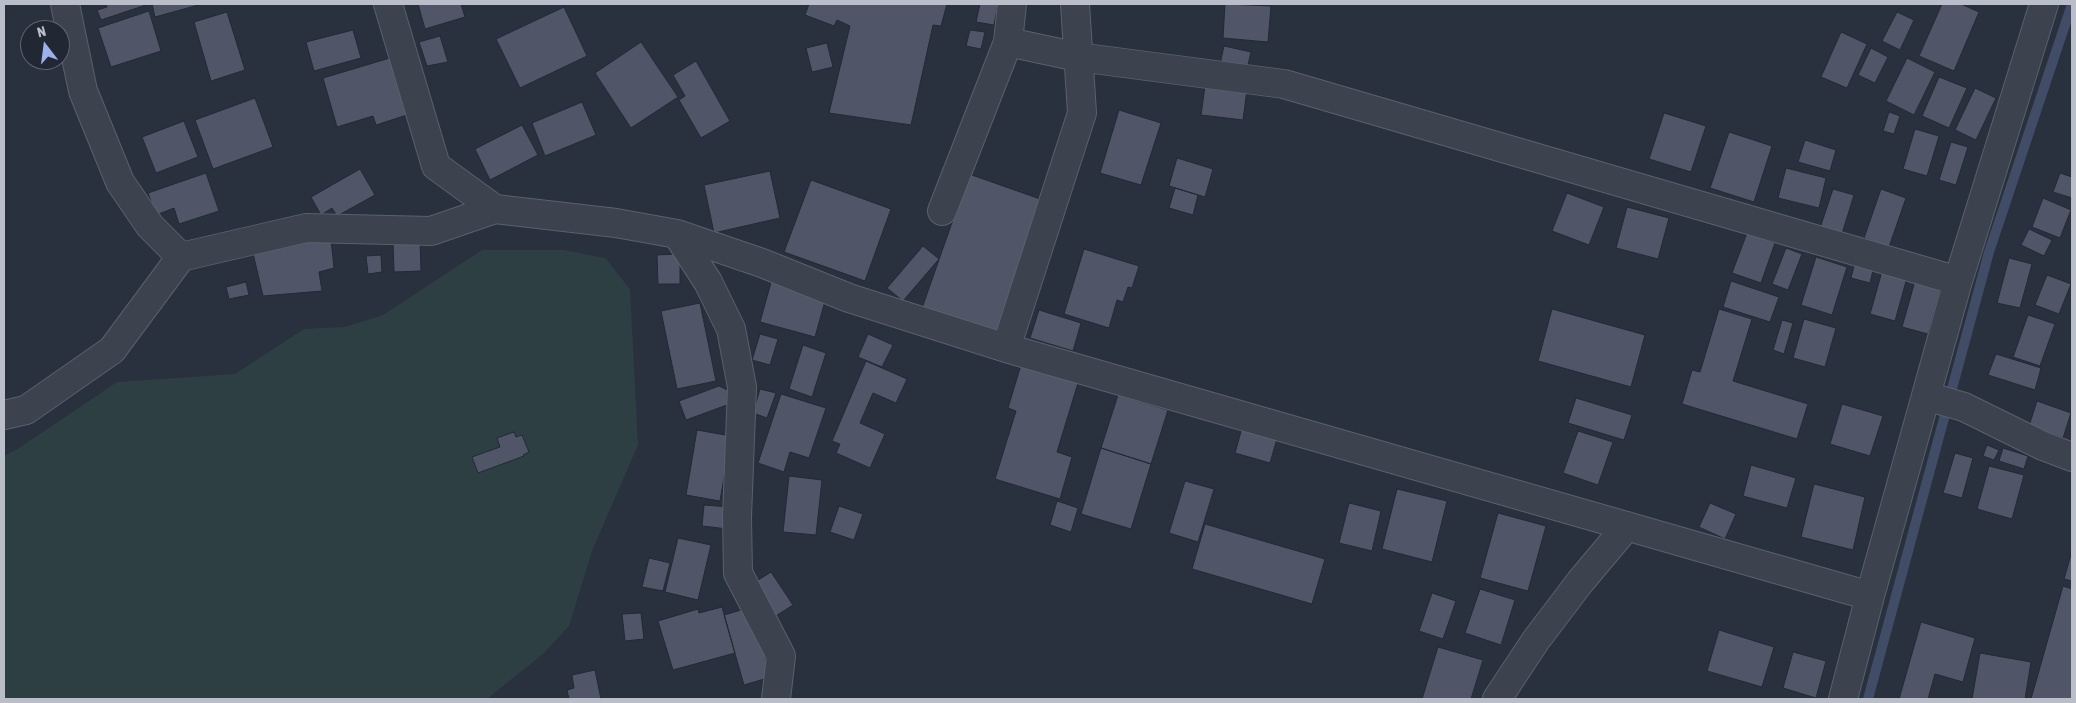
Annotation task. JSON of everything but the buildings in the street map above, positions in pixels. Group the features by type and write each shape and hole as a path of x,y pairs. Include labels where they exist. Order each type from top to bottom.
{"street":[{"path":"65,4 83,91 120,182 150,226 181,257"},
{"path":"388,4 436,166 495,209"},
{"path":"942,210 1008,42 1012,4"},
{"path":"1006,348 1082,113 1075,4"},
{"path":"1843,699 1870,596 1932,398 1958,280 2044,4"},
{"path":"1008,42 1078,57 1284,84 1958,280"},
{"path":"4,415 26,410 112,350 181,257 306,228 431,231 495,209 616,223 677,234 762,263 849,298 1006,348 1870,596"},
{"path":"677,234 708,282 731,329 742,387 737,517 738,573 781,656 776,699"},
{"path":"1932,398 1964,407 2043,446 2072,457"},
{"path":"1497,699 1536,640 1580,582 1627,526"}],"shaded area":[{"path":"482,250 564,250 605,258 630,289 638,445 592,551 569,626 543,654 487,699 4,699 4,456 19,448 117,382 235,374 304,329 345,327 383,315"}],"waterway":[{"path":"1868,699 1989,252 2072,4"}]}
